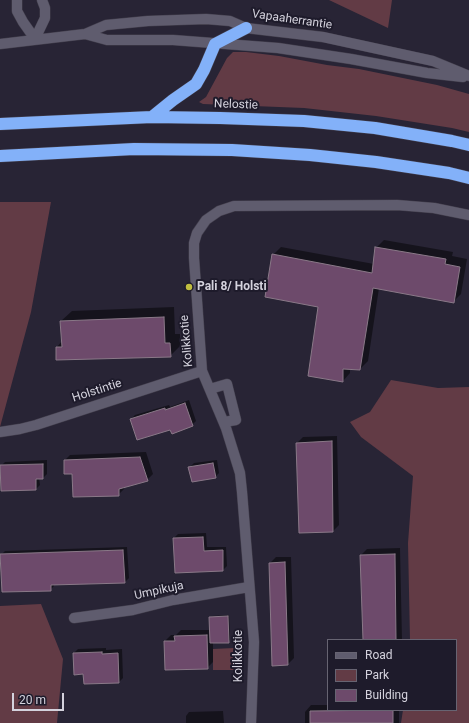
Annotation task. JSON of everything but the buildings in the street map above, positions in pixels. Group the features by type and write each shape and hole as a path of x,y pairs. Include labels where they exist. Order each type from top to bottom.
{"highway":[{"path":"152,117 196,84 204,70 215,44 246,28"},
{"name":"Nelostie","path":"0,124 152,117 304,121 375,128 469,145"},
{"path":"0,156 134,149 232,150 310,155 376,162 449,173 469,178"}],"street":[{"path":"17,0 17,11 36,40"},
{"path":"36,40 45,18 45,8 42,0"},
{"name":"Vapaaherrantie","path":"0,44 85,34 106,25 148,21 206,19 230,21 246,28 323,36 433,61 469,77"},
{"name":"Vapaaherrantie","path":"85,34 107,40 173,40 278,48 351,59 427,73 469,77"},
{"name":"Kolikkotie","path":"251,723 254,642 240,473 224,422 202,371 194,243 197,233 206,220 219,211 234,206 397,205 434,208 469,215"},
{"name":"Holstintie","path":"0,432 36,425 202,371"},
{"path":"210,389 227,384 236,420 224,422"},
{"name":"Umpikuja","path":"74,618 133,610 180,599 249,587"}],"green space":[{"path":"329,0 392,0 388,28"},
{"path":"233,52 279,56 359,69 437,85 469,94 469,132 376,116 304,108 203,104 199,102 206,97 227,58"},
{"path":"0,202 51,202 31,312 0,427"},
{"path":"391,380 438,388 469,387 469,723 401,723 403,711 457,711 457,639 410,639 408,543 413,476 361,437 350,422 370,412"},
{"path":"41,604 63,659 57,723 0,723 0,606"},
{"path":"234,648 235,670 213,670 213,649"}],"place":[{"name":"Pali 8/ Holsti","path":"189,287"}]}
